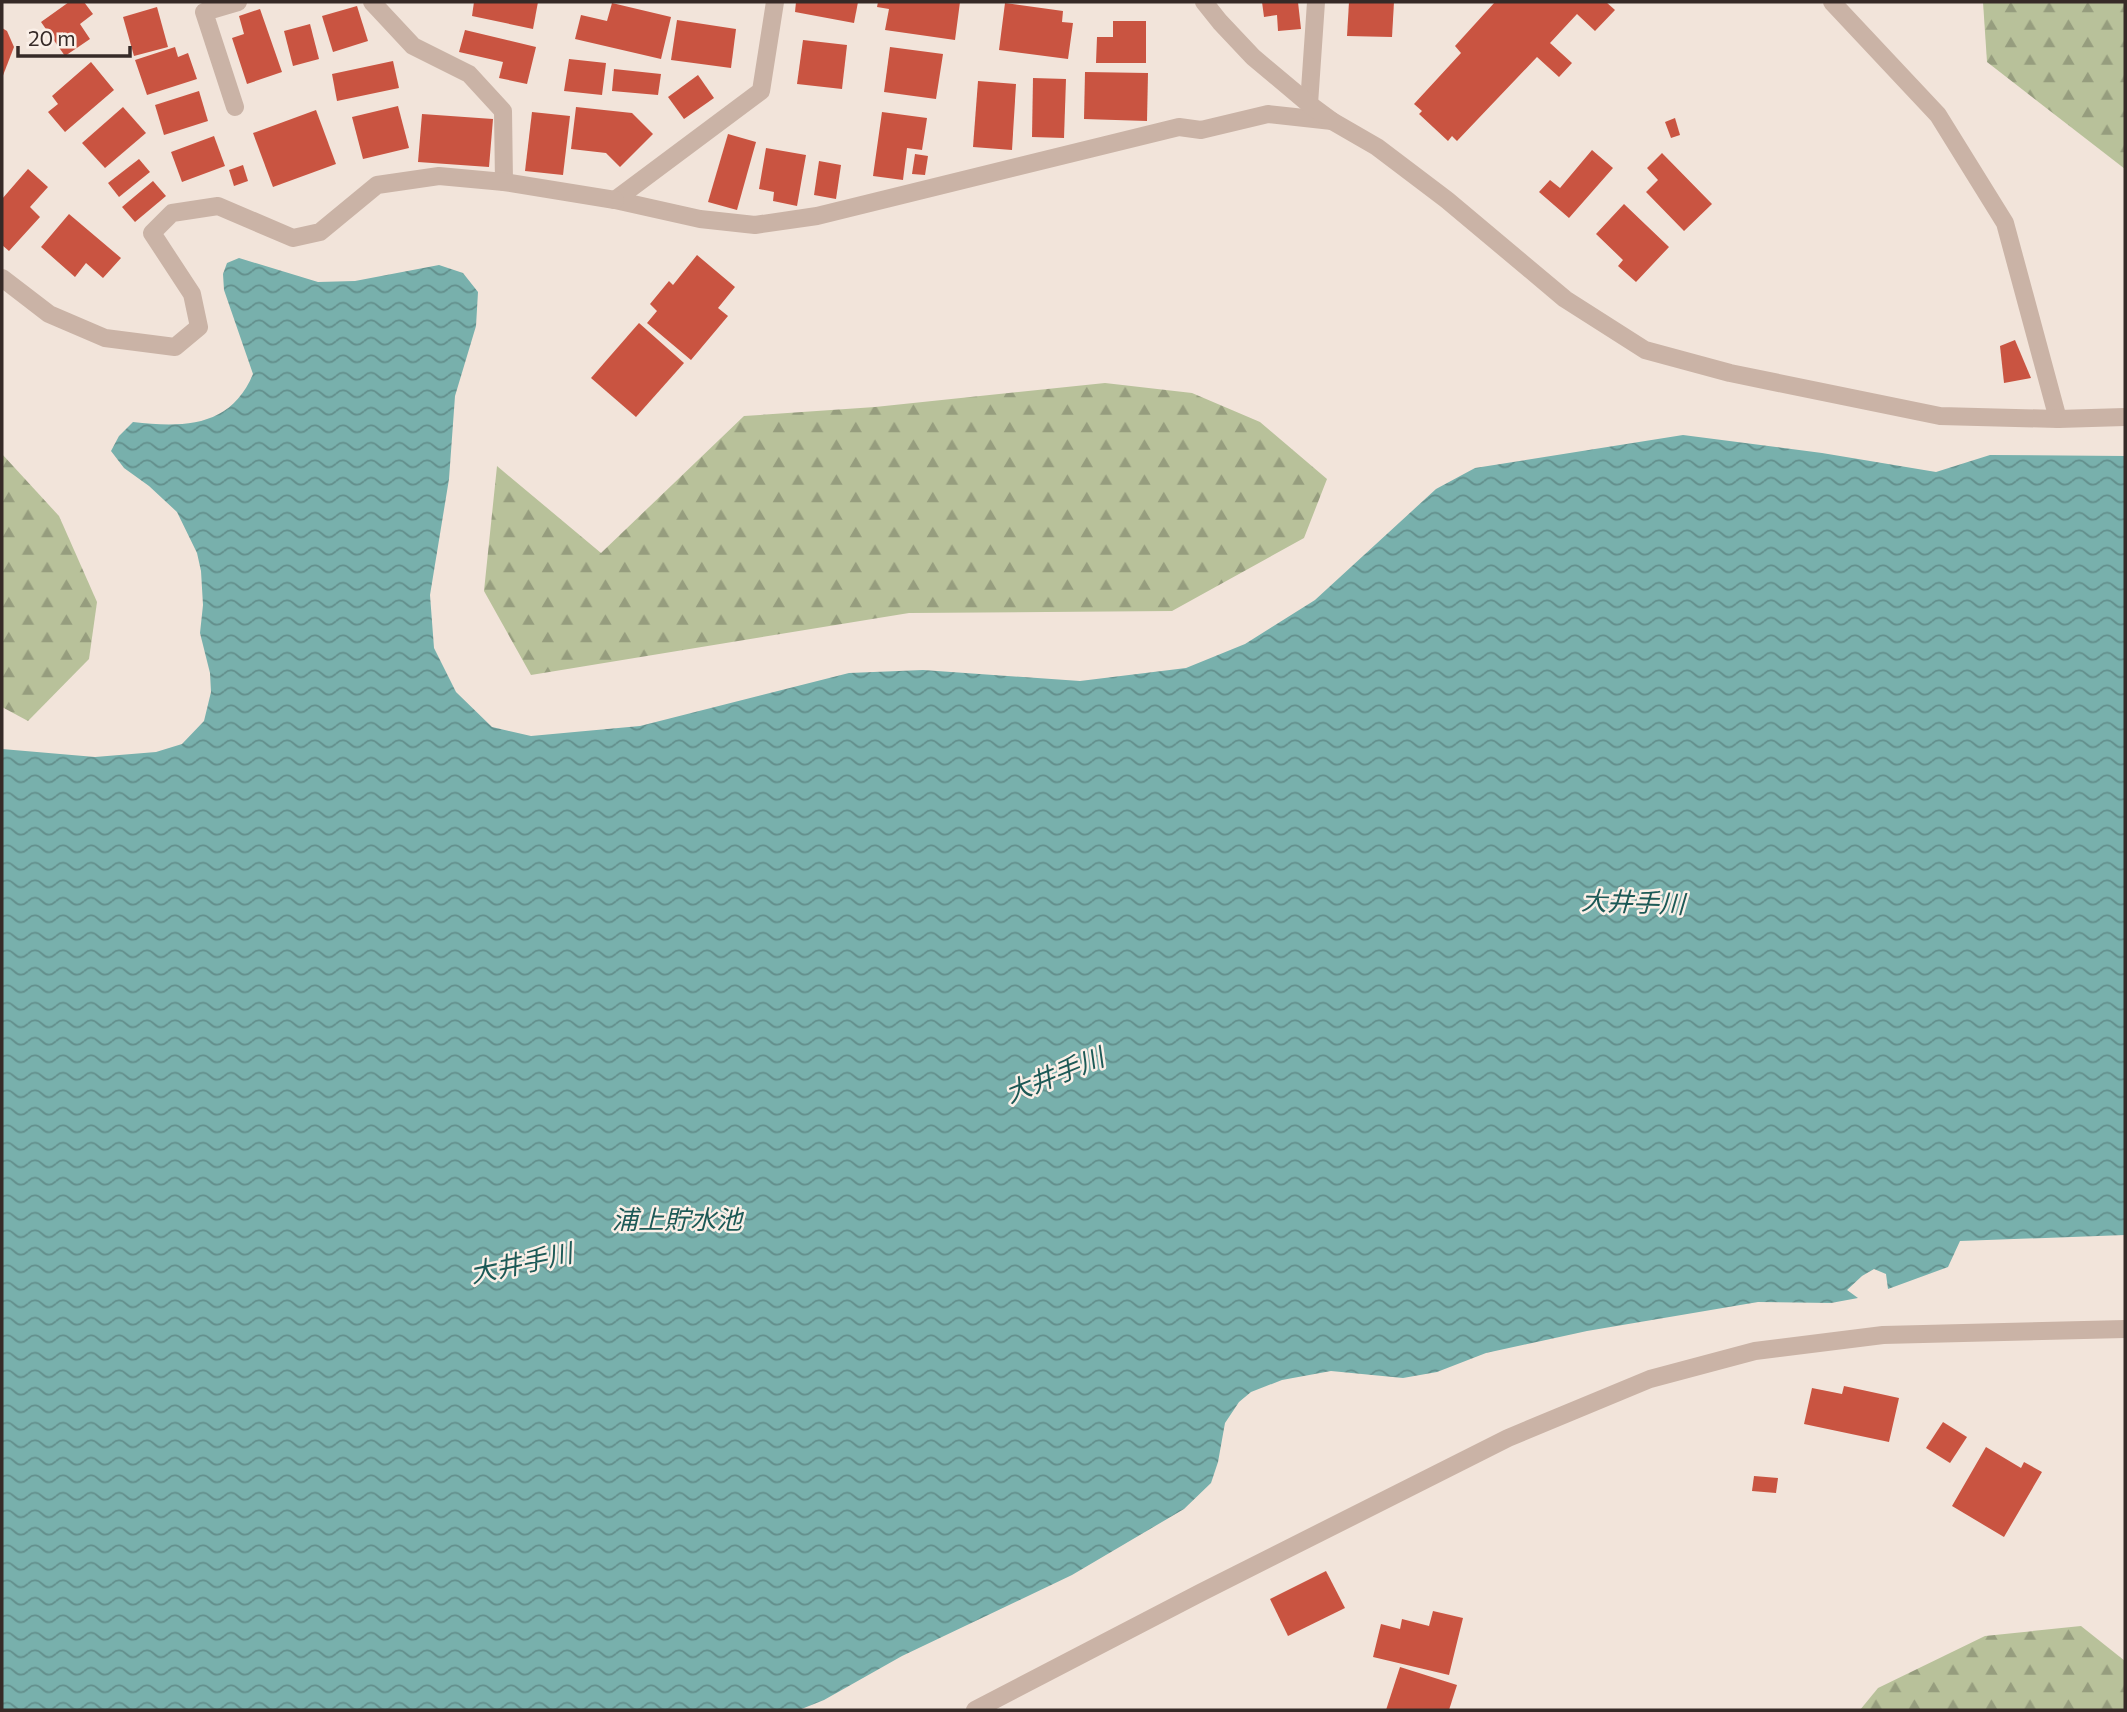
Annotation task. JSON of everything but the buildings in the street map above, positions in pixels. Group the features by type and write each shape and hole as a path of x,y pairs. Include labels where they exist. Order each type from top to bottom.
{"street":[{"path":"235,107 204,12 238,2"},
{"path":"372,2 412,46 469,74 503,111 505,182"},
{"path":"615,200 761,91 775,2"},
{"path":"1204,2 1253,57 1309,104 1377,147 1447,200 1565,299 1646,351 1730,373 1940,416 2059,419 2125,417"},
{"path":"1309,104 1316,2"},
{"path":"1832,2 1938,115 2005,223 2059,419"},
{"path":"2,278 49,314 105,338 175,347 199,327 192,294 152,233 172,214 218,206 293,238 320,232 377,185 439,176 505,182 615,200 700,219 755,225 817,216 1179,127 1201,130 1268,114 1332,121"},
{"path":"975,1710 1463,1460 1508,1438 1650,1379 1755,1351 1883,1335 2125,1329"}],"green space":[{"path":"1983,2 2125,2 2125,169 1987,62"},
{"path":"1105,383 1192,393 1260,422 1327,479 1304,538 1172,611 909,613 531,675 484,591 497,466 601,553 744,416 875,407"},
{"path":"2,454 59,516 97,602 89,659 28,721 2,707"},
{"path":"2081,1626 2125,1661 2125,1710 1860,1710 1878,1688 1985,1636"}],"water":[{"name":"浦上貯水池","path":"239,258 318,282 355,281 439,265 463,273 478,292 476,326 455,396 449,479 430,595 434,648 456,692 492,727 531,736 640,726 849,673 923,670 1080,681 1186,668 1245,644 1315,600 1436,489 1475,468 1683,435 1822,453 1936,472 1990,455 2125,456 2125,1235 1960,1241 1948,1267 1888,1289 1886,1274 1874,1269 1847,1290 1858,1298 1831,1303 1758,1302 1587,1331 1486,1353 1437,1372 1403,1378 1331,1371 1282,1380 1251,1392 1239,1402 1225,1423 1211,1483 1184,1509 1072,1575 902,1656 824,1700 799,1710 2,1710 2,749 95,757 156,752 182,744 204,721 211,692 210,673 200,633 203,605 197,553 177,512 149,486 124,468 111,451 119,436 133,422 170,424 204,420 232,405 244,392 253,374 224,290 223,274 227,263"}],"water label":[{"name":"大井手川","path":"1633,901"},
{"name":"大井手川","path":"1054,1074"},
{"name":"大井手川","path":"521,1262"}]}
